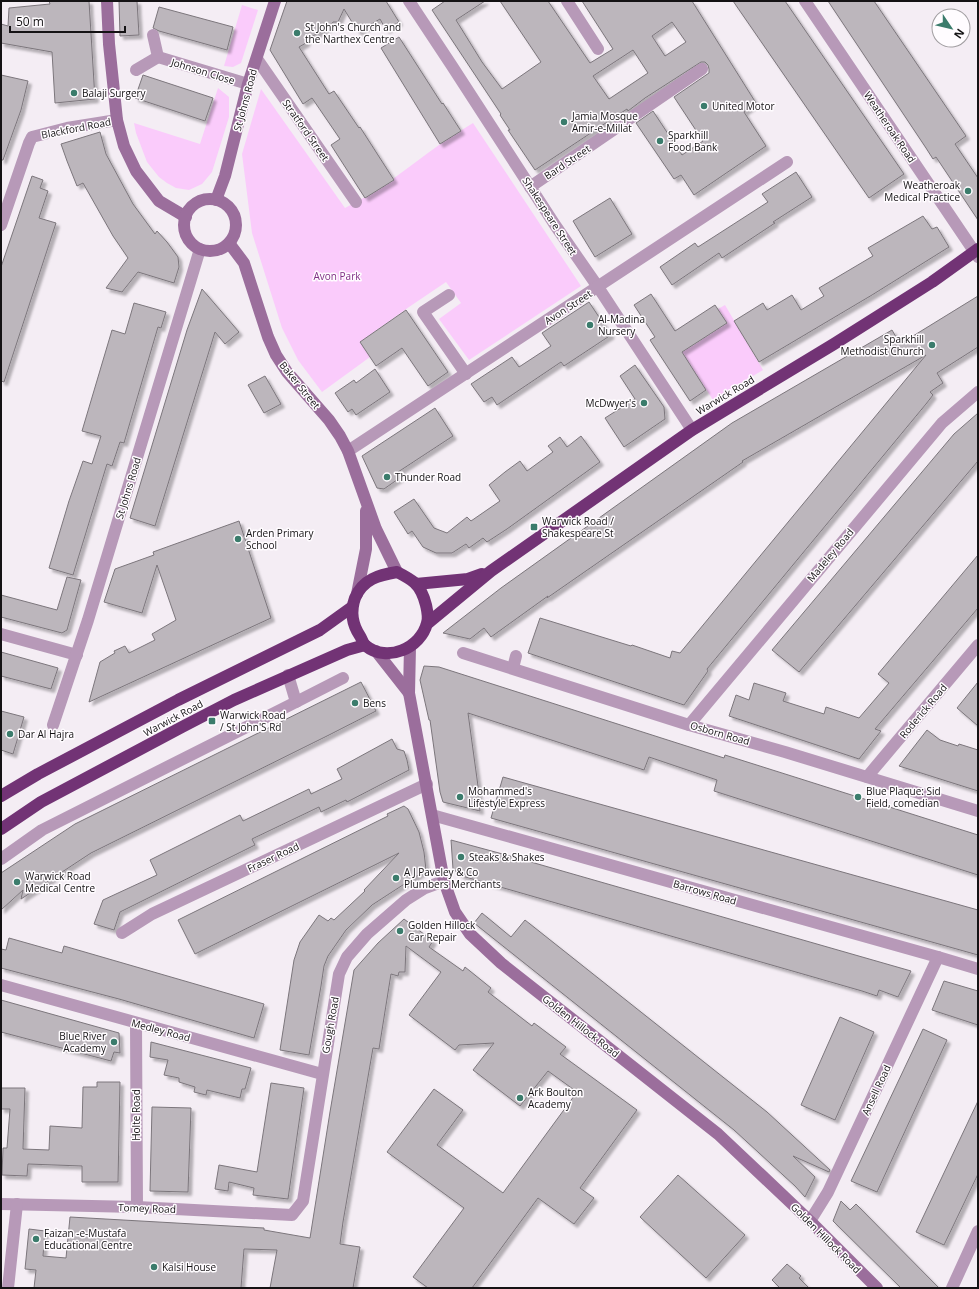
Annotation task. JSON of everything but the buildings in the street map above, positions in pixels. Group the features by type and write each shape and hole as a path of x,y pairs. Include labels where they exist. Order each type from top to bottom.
{"highway":[{"name":"Warwick Road","path":"428,623 491,571 692,430 854,332 977,253"},
{"name":"Warwick Road","path":"416,584 468,579 491,571"},
{"path":"397,572 416,584 424,597 428,610 428,623 420,638 410,647 390,654 370,648 358,632 353,621 352,607 357,594 365,583 379,575 397,572"},
{"name":"Warwick Road","path":"1,796 38,774 178,700 320,630 352,607"},
{"name":"Warwick Road","path":"1,829 41,802 182,726 234,700 347,650 370,648"}],"main road":[{"path":"107,1 108,44 117,120 124,146 136,171 159,201 186,217"},
{"name":"St Johns Road","path":"216,200 225,176 248,84 276,1"},
{"path":"209,199 216,200 231,210 235,218 236,226 234,235 229,243 216,251 200,249 193,245 188,239 184,224 186,217 189,210 201,201 209,199"},
{"name":"Baker Street","path":"229,243 244,263 268,337 276,355 287,372 328,420 340,436 348,451 376,529 397,572"},
{"name":"Baker Street","path":"357,594 366,549 366,502"},
{"name":"Golden Hillock Road","path":"410,647 409,693 444,881 450,900 470,934 496,958 718,1134 810,1221 877,1288"},
{"name":"Golden Hillock Road","path":"370,648 409,693"}],"street":[{"name":"Shakespeare Street","path":"409,1 530,187 692,430"},
{"path":"567,1 598,49"},
{"name":"Weatheroak Road","path":"805,1 977,253"},
{"name":"Johnson Close","path":"152,35 158,57"},
{"name":"Johnson Close","path":"136,70 158,57 248,84"},
{"name":"Stratford Street","path":"257,59 356,202"},
{"name":"Bard Street","path":"530,187 702,69"},
{"name":"Blackford Road","path":"1,225 32,137 67,128 117,120"},
{"name":"Avon Street","path":"348,451 787,162"},
{"name":"St Johns Road","path":"53,725 77,655 200,249"},
{"path":"450,295 423,312 466,374"},
{"name":"Madeley Road","path":"689,725 942,423 978,392"},
{"path":"1,634 77,655"},
{"name":"Roderick Road","path":"867,777 978,645"},
{"name":"Osborn Road","path":"463,653 689,725 978,811"},
{"path":"513,668 516,656"},
{"path":"288,675 296,702"},
{"path":"1,859 42,830 343,678"},
{"name":"Fraser Road","path":"122,933 152,914 427,784"},
{"name":"Barrows Road","path":"432,815 978,969"},
{"name":"Gough Road","path":"292,1215 303,1201 339,974 347,957 367,934 406,900 425,888 444,881"},
{"name":"Ansell Road","path":"810,1221 828,1192 938,957"},
{"name":"Medley Road","path":"1,985 322,1074"},
{"name":"Holte Road","path":"136,1023 137,1208"},
{"name":"Tomey Road","path":"1,1204 292,1215"},
{"path":"8,1288 17,1204"},
{"path":"952,1288 978,1231"}],"green space":[{"path":"242,5 258,10 241,63 233,67 224,66"},
{"path":"218,88 229,97 229,117 212,172 202,184 189,190 176,188 159,177 147,162 136,133 134,123 200,144"},
{"name":"Avon Park","path":"261,89 345,208 382,186 443,142 473,123 581,286 469,360 439,319 461,303 446,282 360,342 370,357 322,392 298,360 282,328 252,233 242,154"},
{"path":"725,305 763,370 713,400 673,339 689,348 727,323 718,309"}],"place":[{"name":"St John's Church and the Narthex Centre","path":"297,33"},
{"name":"Balaji Surgery","path":"74,93"},
{"name":"United Motor","path":"704,106"},
{"name":"Jamia Mosque Amir-e-Millat","path":"564,122"},
{"name":"Sparkhill Food Bank","path":"660,141"},
{"name":"Weatheroak Medical Practice","path":"968,191"},
{"name":"Al-Madina Nursery","path":"590,325"},
{"name":"Sparkhill Methodist Church","path":"932,345"},
{"name":"McDwyer's","path":"644,403"},
{"name":"Thunder Road","path":"387,477"},
{"name":"Warwick Road / Shakespeare St","path":"534,527"},
{"name":"Arden Primary School","path":"238,539"},
{"name":"Bens","path":"355,703"},
{"name":"Warwick Road / St John'S Rd","path":"212,721"},
{"name":"Dar Al Hajra","path":"10,734"},
{"name":"Mohammed's Lifestyle Express","path":"460,797"},
{"name":"Blue Plaque: Sid Field, comedian","path":"858,797"},
{"name":"Steaks & Shakes","path":"461,857"},
{"name":"A J Paveley & Co Plumbers Merchants","path":"396,878"},
{"name":"Warwick Road Medical Centre","path":"17,882"},
{"name":"Golden Hillock Car Repair","path":"400,931"},
{"name":"Blue River Academy","path":"114,1042"},
{"name":"Ark Boulton Academy","path":"520,1098"},
{"name":"Faizan -e-Mustafa Educational Centre","path":"36,1239"},
{"name":"Kalsi House","path":"154,1267"}]}
